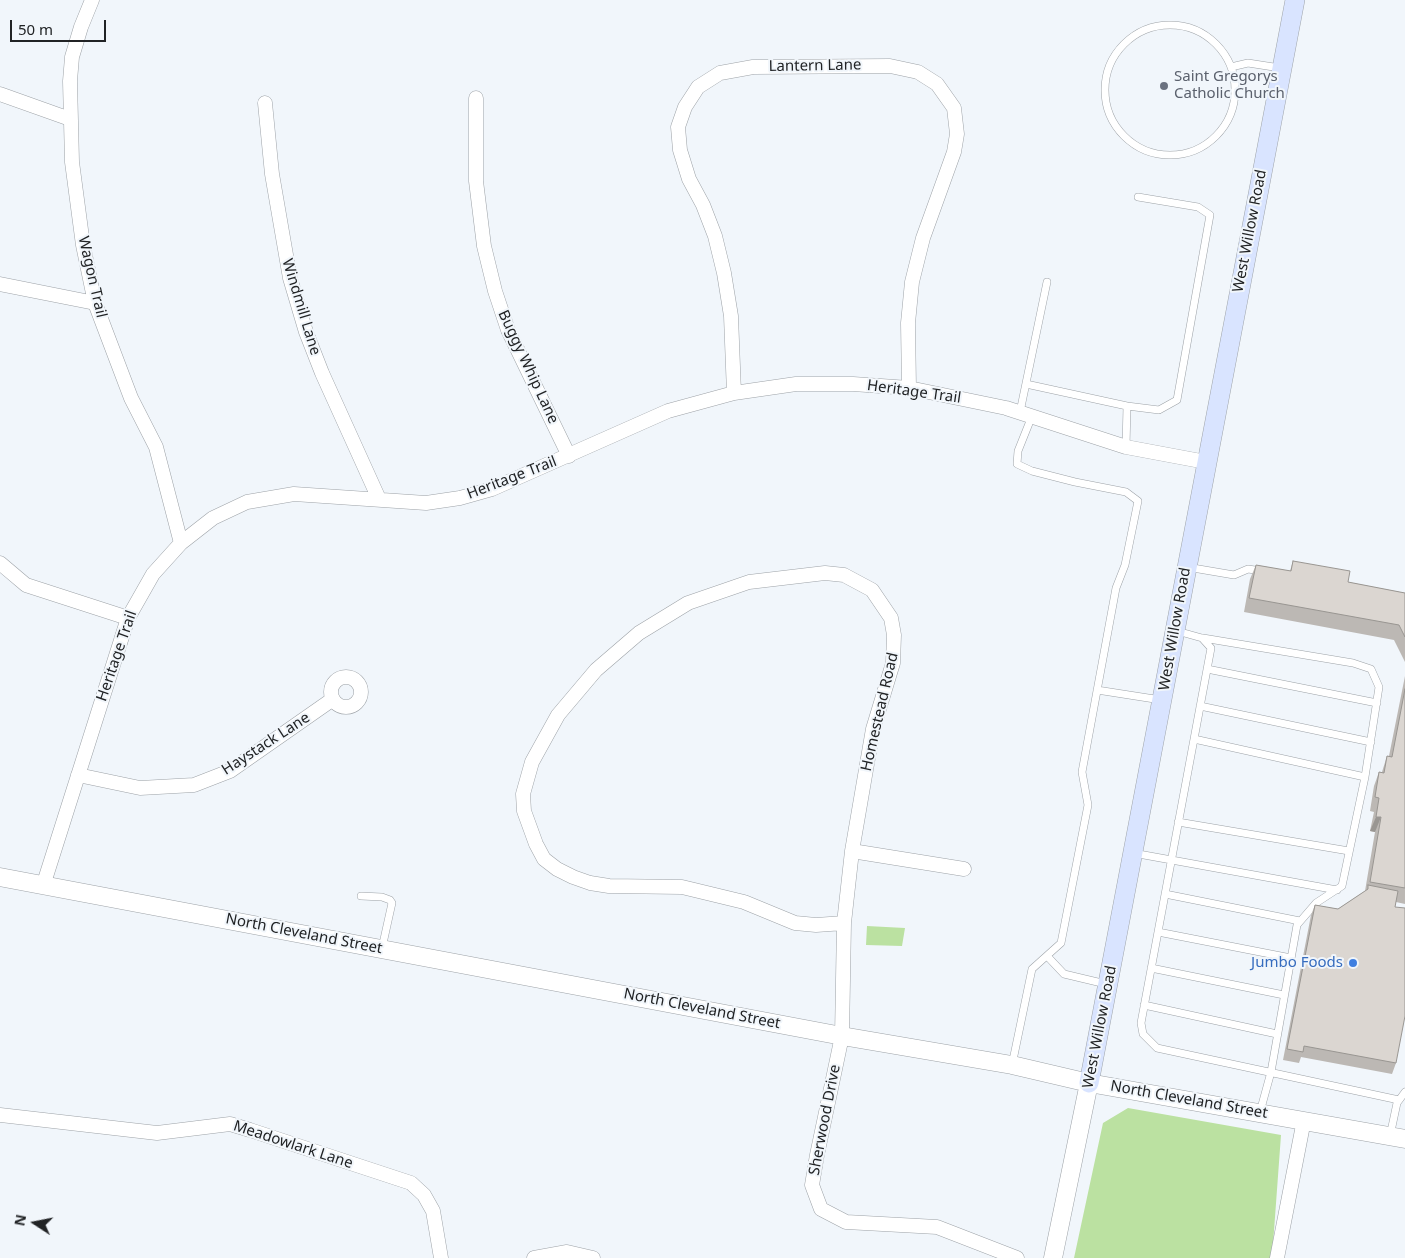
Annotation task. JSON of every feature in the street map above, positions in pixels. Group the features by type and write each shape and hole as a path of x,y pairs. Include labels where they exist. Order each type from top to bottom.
{"main road":[{"name":"West Willow Road","path":"1089,1083 1295,0"}],"street":[{"name":"Wagon Trail","path":"92,0 72,57 70,119 76,200 94,303 131,398 156,446 181,543"},
{"name":"Lantern Lane","path":"734,393 731,316 724,273 715,236 703,205 689,179 680,150 678,127 685,107 698,87 720,73 753,67 890,66 918,72 937,84 954,108 957,134 954,152 923,238 912,282 908,323 909,388"},
{"path":"0,94 70,119"},
{"name":"Buggy Whip Lane","path":"476,98 476,181 484,246 495,291 508,330 569,456"},
{"name":"Windmill Lane","path":"265,102 272,174 290,278 306,332 322,373 379,499"},
{"path":"0,284 94,303"},
{"name":"Heritage Trail","path":"43,886 128,618 153,574 181,543 213,518 247,502 294,494 426,502 460,498 492,489 668,411 734,393 796,384 853,384 909,388 1026,414 1126,447 1206,462"},
{"path":"0,563 26,585 128,618"},
{"name":"Homestead Road","path":"842,1036 844,923 852,851 873,729 893,663 895,649 891,618 883,603 872,590 844,575 825,573 749,582 688,603 639,633 596,670 558,715 532,762 523,794 524,810 529,829 544,859 572,877 609,886 682,887 744,902 795,923 816,925 844,923"},
{"name":"Haystack Lane","path":"78,775 140,788 194,785 230,771 333,699"},
{"path":"852,851 964,869"},
{"name":"North Cleveland Street","path":"0,877 842,1036 1012,1066 1089,1083 1398,1138"},
{"name":"Sherwood Drive","path":"842,1036 812,1186 820,1209 846,1222 937,1227 1016,1258"},
{"name":"West Willow Road","path":"1053,1258 1089,1083"},
{"name":"Meadowlark Lane","path":"0,1115 157,1133 230,1124 250,1130 411,1183 424,1195 433,1211 441,1258"},
{"path":"1277,1258 1304,1120"},
{"path":"534,1258 567,1252 593,1258"}],"lane":[{"path":"1166,24 1195,29 1215,42 1231,67 1236,87 1232,110 1222,130 1205,146 1182,155 1152,154 1130,143 1116,129 1106,106 1104,83 1110,61 1124,42 1143,30 1166,24"},
{"path":"1231,67 1248,64 1282,68"},
{"path":"1026,384 1127,406 1160,410 1177,400 1210,215 1198,207 1138,197"},
{"path":"1012,1066 1032,969 1062,943 1088,805 1082,772 1116,588 1125,565 1138,501 1126,492 1066,480 1032,471 1017,464 1026,414 1026,384 1047,282"},
{"path":"1126,447 1127,406"},
{"path":"1186,566 1234,575 1248,569 1266,571"},
{"path":"1175,630 1202,638 1352,663 1371,669 1379,687 1365,777 1342,886 1316,903 1297,925 1271,1072 1260,1112"},
{"path":"1202,638 1211,648 1144,1005 1141,1024 1143,1034 1157,1048 1399,1100"},
{"path":"1207,669 1377,702"},
{"path":"1097,690 1162,700"},
{"path":"1200,706 1371,742"},
{"path":"1194,739 1365,777"},
{"path":"1178,822 1350,851"},
{"path":"1133,853 1171,858 1337,890"},
{"path":"1165,894 1300,921"},
{"path":"361,896 390,900 392,904 382,949"},
{"path":"1158,932 1291,958"},
{"path":"1047,956 1064,974 1109,984"},
{"path":"1151,968 1284,995"},
{"path":"1144,1005 1277,1034"},
{"path":"1398,1138 1399,1100 1405,1092"}],"green space":[{"path":"867,926 905,928 902,946 866,945"},
{"path":"1128,1108 1281,1135 1272,1258 1074,1258 1103,1123"}],"building":[{"path":"1293,561 1350,571 1348,582 1405,593 1405,637 1399,625 1249,598 1256,565 1291,571"},
{"path":"1405,689 1405,888 1370,882 1381,817 1376,817 1379,798 1375,797 1379,772 1384,773 1387,756 1392,757"},
{"name":"Jumbo Foods","path":"1368,885 1398,891 1395,907 1405,908 1405,1016 1396,1063 1304,1046 1303,1052 1287,1049 1315,905 1338,909 1368,889"}],"place":[{"name":"Saint Gregorys Catholic Church","path":"1164,86"},
{"name":"Jumbo Foods","path":"1353,963"}]}
